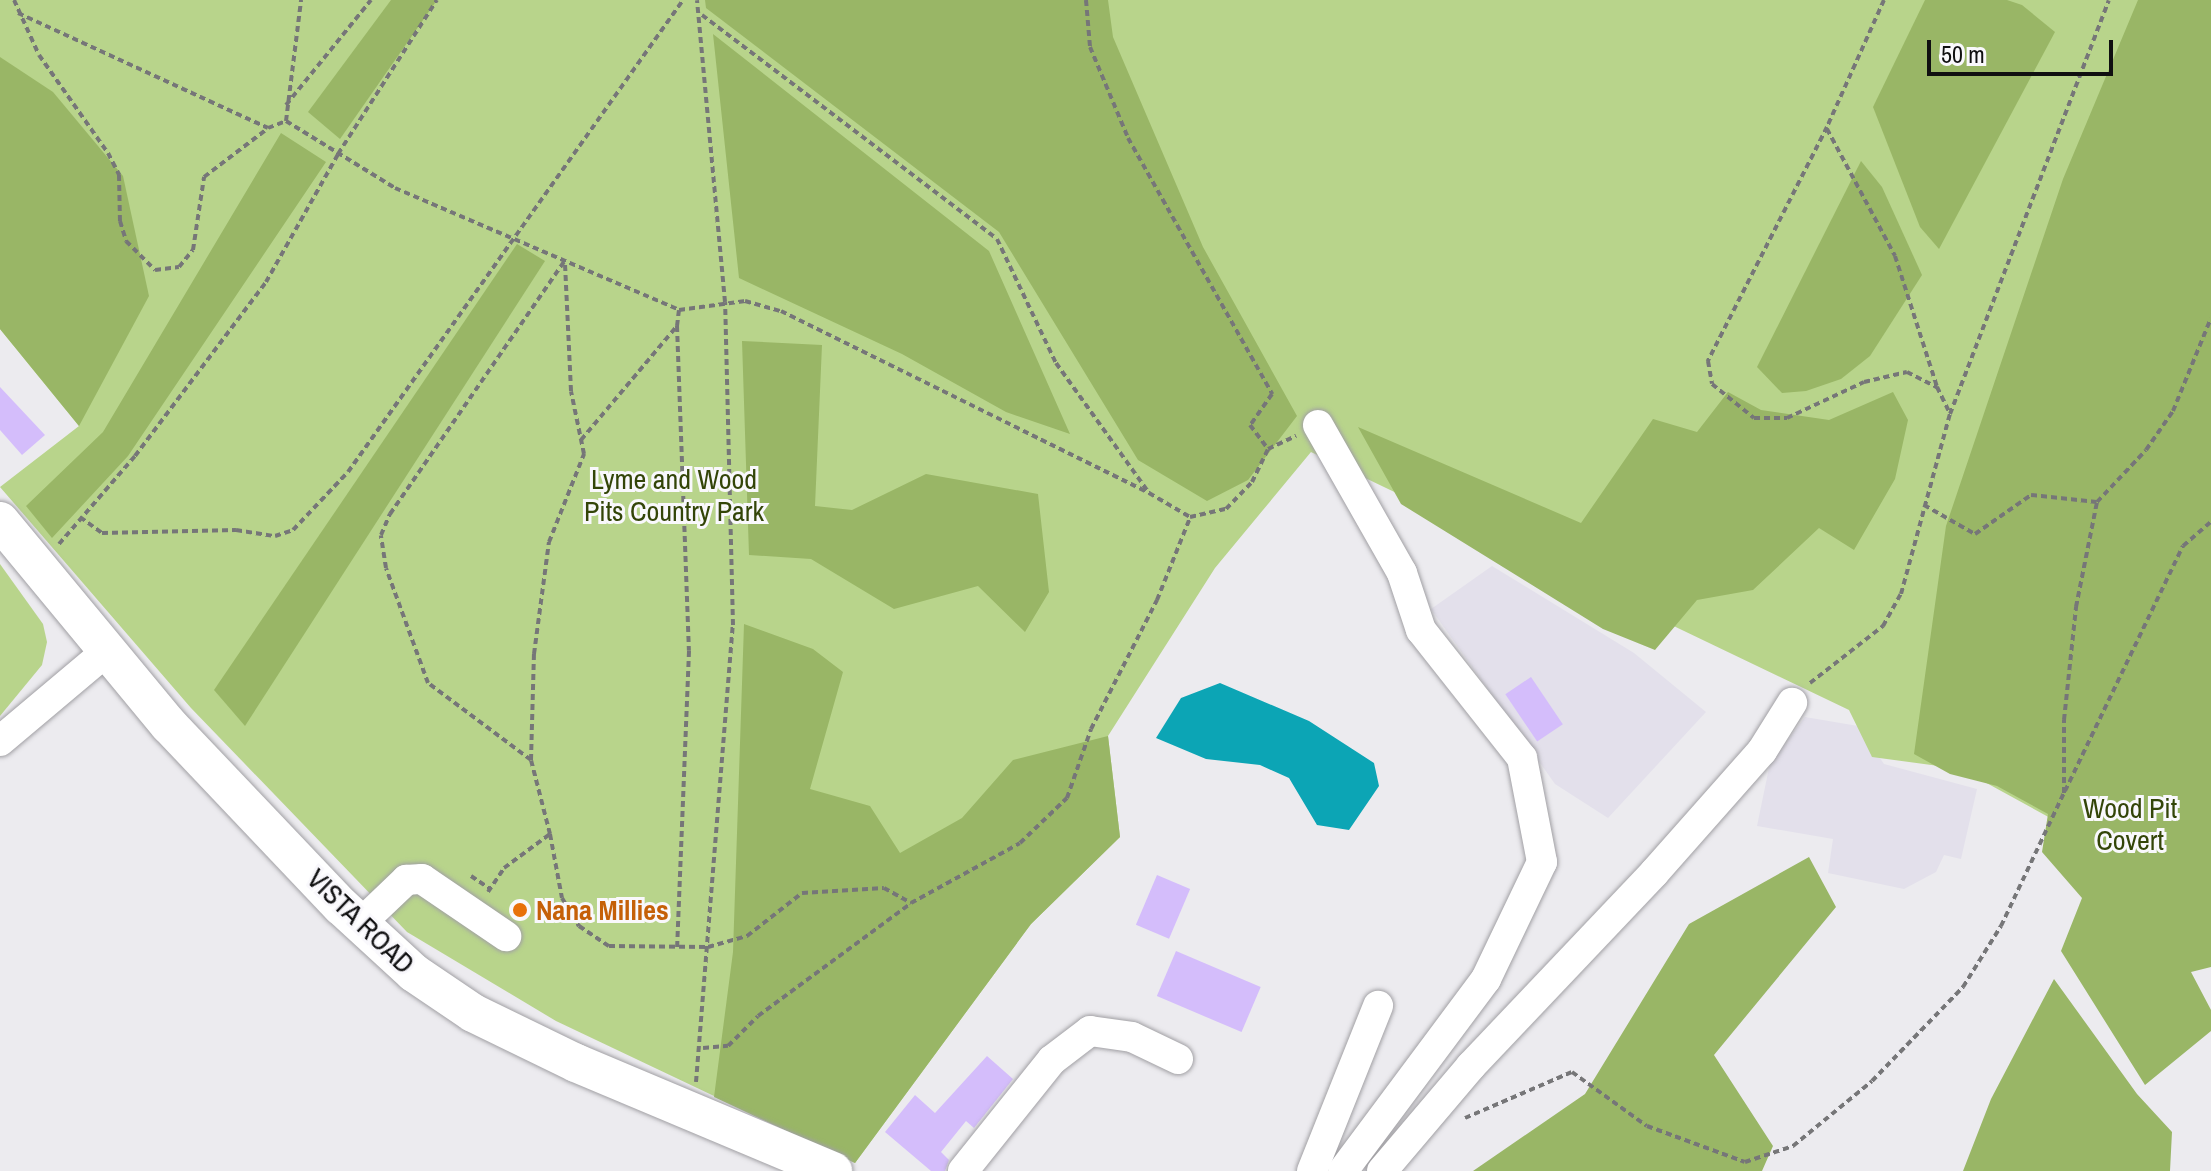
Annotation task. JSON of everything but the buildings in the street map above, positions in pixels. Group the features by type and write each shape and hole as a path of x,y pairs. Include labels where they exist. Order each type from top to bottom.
{"main road":[{"name":"VISTA ROAD","path":"0,521 169,725 360,924 414,973 473,1013 833,1171"}],"street":[{"path":"1318,425 1402,573 1421,630 1522,758 1542,862 1486,979 1343,1171"},
{"path":"0,741 108,650"},
{"path":"1382,1171 1471,1066 1654,873 1762,751 1792,703"},
{"path":"360,924 406,880 422,879 506,936"},
{"path":"1312,1171 1378,1006"},
{"path":"963,1171 1052,1060 1090,1031 1132,1037 1178,1059"}],"path":[{"path":"14,0 39,55 108,153 119,175 120,221 126,241 155,270 179,267 193,250 204,177 268,128 286,121"},
{"path":"286,121 301,0"},
{"path":"286,105 371,0"},
{"path":"39,567 135,456 266,282 338,154 437,0"},
{"path":"80,517 102,533 236,530 275,536 293,530 348,472 511,236 683,0"},
{"path":"688,1108 703,1048 733,625 725,302 702,15 697,0"},
{"path":"1086,0 1090,47 1128,138 1272,394 1250,425 1268,449"},
{"path":"1884,0 1827,127 1708,361 1712,384 1754,418 1787,418 1864,382 1907,372 1937,387"},
{"path":"1792,703 1817,675 1883,626 1901,594 1950,414 2109,0"},
{"path":"18,13 268,128"},
{"path":"702,15 997,239 1056,363 1149,493"},
{"path":"286,121 317,142 440,210 523,241 679,310 745,301 795,317 1149,493 1190,517 1226,509 1252,482 1268,449 1318,425"},
{"path":"1827,127 1895,256 1937,387 1950,414"},
{"path":"565,260 571,391 584,454 549,542 534,654 531,760 562,898 579,926 609,946 677,949 708,947 747,936 802,893 884,888 911,903"},
{"path":"531,760 428,683 386,568 381,535 390,514 565,260"},
{"path":"677,949 689,651 677,326 679,310"},
{"path":"2064,793 2064,720 2076,607 2097,502 2146,450 2173,411 2211,318"},
{"path":"581,440 677,326"},
{"path":"1924,505 1975,534 2031,495 2097,502"},
{"path":"703,1048 728,1046 758,1016 911,903 1020,843 1067,798 1091,729 1157,600 1190,517"},
{"path":"1451,1124 1572,1072 1647,1126 1745,1162 1793,1146 1872,1081 1963,987 2001,926 2183,546 2211,522"},
{"path":"473,914 504,868 550,834"}],"shaded area":[{"path":"1492,566 1634,653 1706,712 1608,818 1555,784 1431,609"},
{"path":"1805,717 1858,726 1884,764 1977,789 1961,859 1944,855 1936,872 1904,889 1828,873 1833,839 1757,826 1770,763"}],"green space":[{"name":"Lyme and Wood Pits Country Park","path":"0,0 2211,0 2211,906 1961,769 1872,757 1849,710 1311,452 1215,568 1108,736 1120,837 1031,924 855,1163 556,1021 407,932 191,708 0,487 79,426 0,329"},
{"path":"391,0 437,0 340,139 308,112"},
{"path":"705,0 1108,0 1113,37 1203,247 1297,416 1248,480 1207,501 1138,460 999,232 706,8"},
{"path":"1925,0 2007,0 2022,5 2055,32 1939,249 1920,227 1873,107"},
{"name":"Wood Pit Covert","path":"2138,0 2211,0 2211,967 2191,972 2211,1010 2211,1031 2145,1085 2061,951 2082,898 2042,852 2048,814 1997,786 1950,774 1914,754 1946,526 2063,179"},
{"path":"713,34 989,251 1070,434 1006,412 902,354 739,278"},
{"path":"0,57 53,92 123,176 149,296 79,426 0,329"},
{"path":"281,133 326,162 128,456 52,538 26,506 103,432"},
{"path":"1861,161 1882,187 1922,275 1870,356 1841,379 1806,391 1782,393 1757,367"},
{"path":"517,244 545,261 245,726 214,690"},
{"path":"742,341 822,345 815,506 852,510 926,474 1038,494 1049,592 1025,632 978,586 894,609 811,559 749,555"},
{"path":"1728,392 1761,410 1829,420 1893,392 1908,420 1895,479 1854,550 1819,528 1753,590 1697,600 1655,650 1603,629 1401,504 1358,427 1581,523 1653,419 1697,432"},
{"path":"0,564 43,624 47,642 42,665 0,716"},
{"path":"744,624 813,649 843,672 810,789 870,806 900,853 962,818 1013,760 1108,736 1120,837 1031,924 855,1163 714,1097 733,952"},
{"path":"1809,857 1836,907 1714,1055 1773,1146 1762,1171 1473,1171 1585,1094 1689,924"},
{"path":"2054,979 2137,1094 2172,1132 2170,1171 1963,1171 1991,1099"}],"water":[{"path":"1220,683 1309,721 1374,763 1379,786 1349,830 1317,825 1289,778 1260,765 1206,759 1156,738 1181,698"}],"place":[{"name":"Nana Millies","path":"520,910"}]}
